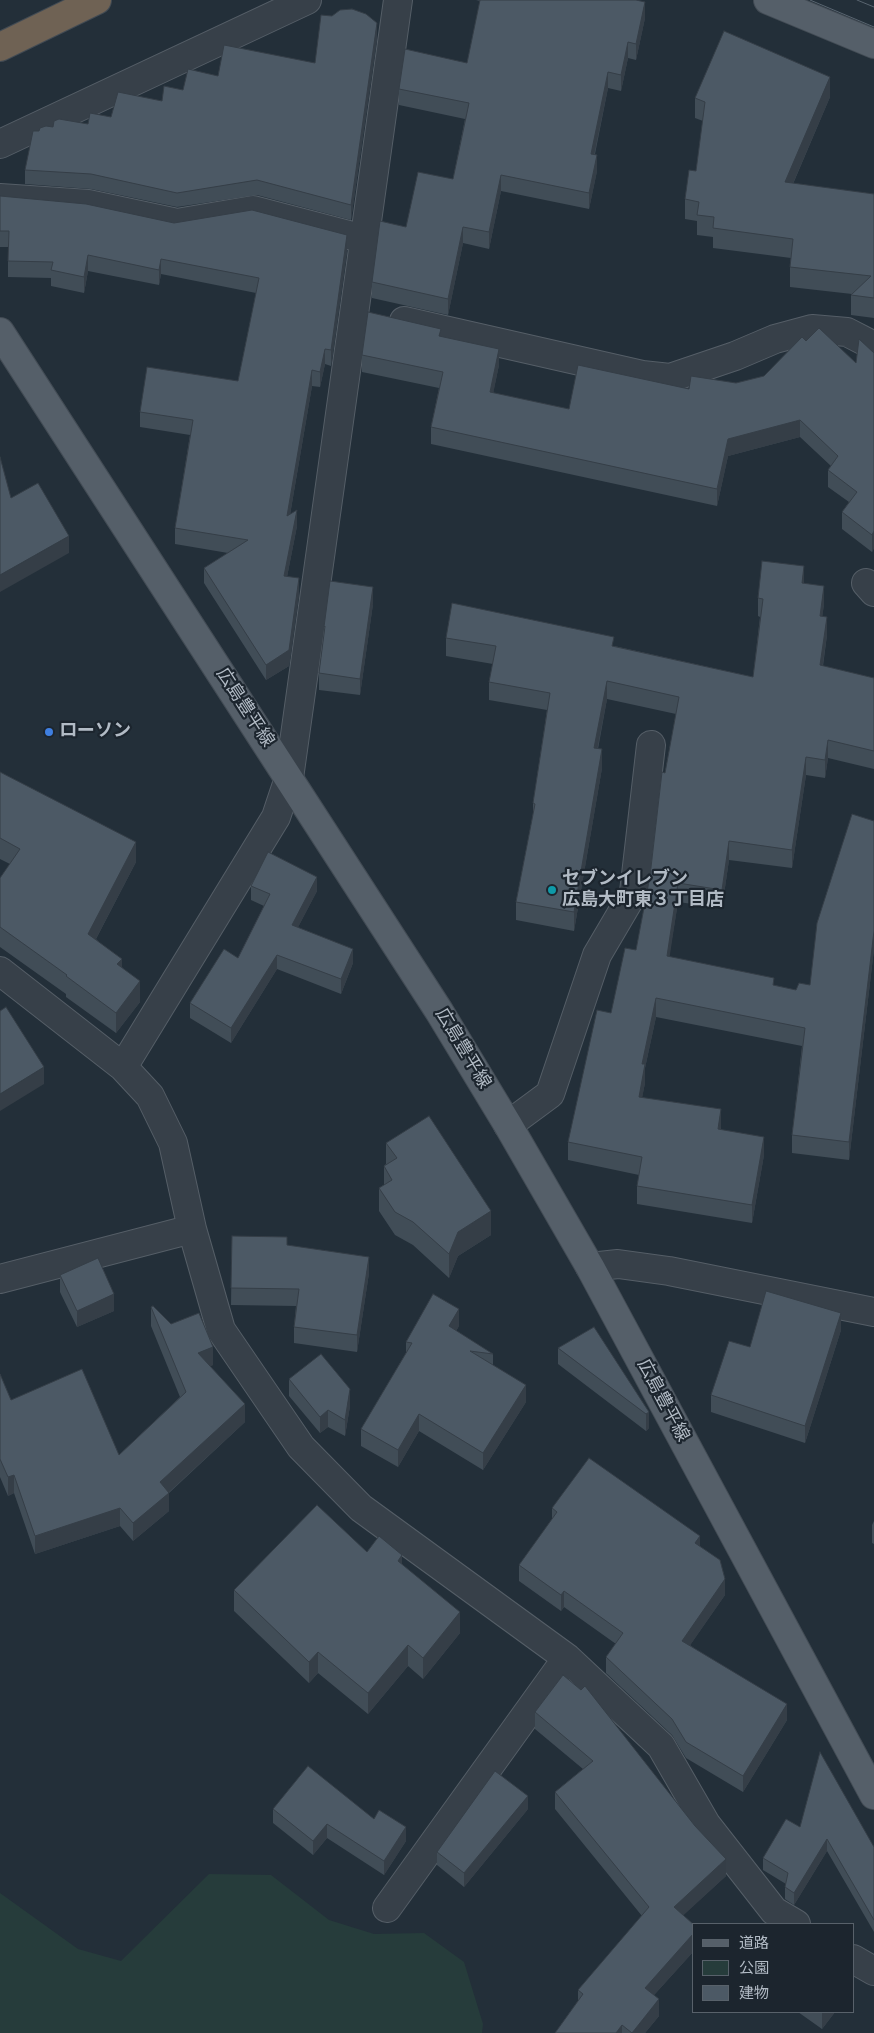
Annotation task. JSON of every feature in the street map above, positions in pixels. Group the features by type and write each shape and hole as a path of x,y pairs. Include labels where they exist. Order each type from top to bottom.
{"highway":[{"path":"0,46 97,0"}],"main road":[{"path":"768,0 874,44"},
{"name":"広島豊平線","path":"0,332 439,1011 508,1125 590,1267 874,1795"}],"street":[{"path":"0,144 307,0"},
{"path":"123,1067 276,817 289,778 398,0"},
{"path":"0,198 88,204 177,223 253,210 364,239"},
{"path":"355,310 642,375 670,378 735,356 775,339 812,329 847,332 874,346"},
{"path":"508,1125 550,1094 597,955 634,892 651,745"},
{"path":"0,971 123,1067 150,1096 173,1143 192,1228 221,1330 301,1448 361,1508 567,1658 661,1746 706,1824 774,1911 794,1923"},
{"path":"0,1279 192,1228"},
{"path":"590,1267 618,1264 669,1271 874,1312"},
{"path":"387,1908 567,1658"},
{"path":"854,1959 874,1971"}],"green space":[{"path":"209,1874 271,1875 329,1920 374,1934 424,1933 464,1962 483,2024 482,2033 0,2033 0,1893 78,1949 121,1961"}],"building":[{"path":"480,0 636,0 645,2 636,44 628,42 621,75 608,72 591,154 597,155 589,193 501,175 489,232 463,227 448,299 372,282 380,221 406,227 418,172 453,179 469,103 399,89 405,49 467,63"},
{"path":"352,9 366,14 377,23 351,205 257,180 177,193 91,174 25,170 33,131 39,131 40,128 46,126 53,127 54,121 59,119 88,124 90,113 111,117 118,92 162,101 164,86 183,90 188,69 218,76 224,45 315,63 321,15 332,16 340,10"},
{"path":"724,31 830,77 785,182 874,194 874,298 851,295 871,276 790,267 793,239 713,228 714,217 697,215 699,202 685,199 689,170 696,171 705,102 695,98"},
{"path":"0,196 86,204 174,223 252,210 347,235 331,350 325,349 320,372 312,370 287,516 297,510 284,576 299,578 289,650 266,665 204,568 248,540 175,528 193,420 140,412 147,367 238,381 259,278 161,259 159,270 88,255 84,277 51,270 53,262 8,261 9,231 0,231"},
{"path":"368,312 441,329 439,336 499,349 490,392 569,409 578,365 689,389 691,376 736,383 764,376 802,337 806,341 819,328 856,363 859,339 874,353 874,531 872,535 842,512 857,492 828,470 838,456 800,420 728,439 717,489 431,427 443,372 362,355"},
{"path":"0,457 11,498 38,483 69,536 0,575"},
{"path":"762,561 804,566 802,583 824,586 820,616 827,617 820,665 874,678 874,751 828,740 825,760 806,757 792,850 729,841 722,890 678,883 667,956 774,978 773,985 796,990 799,983 810,985 817,923 852,814 874,821 874,931 849,1142 792,1135 805,1028 656,998 642,1064 645,1064 639,1097 721,1109 718,1129 764,1137 752,1205 637,1186 642,1157 568,1142 597,1010 611,1013 625,948 636,950 650,876 662,772 665,773 679,697 607,681 594,748 602,749 574,912 516,902 535,804 533,803 550,693 489,682 496,646 446,638 452,603 614,637 612,646 753,677 763,599 758,598"},
{"path":"330,581 373,587 360,679 319,673"},
{"path":"0,772 136,842 88,934 122,959 117,964 140,981 116,1013 0,927 0,878 20,849 0,838"},
{"path":"268,852 317,877 292,925 353,949 341,979 277,955 231,1028 190,1003 224,949 238,958 270,894 251,886"},
{"path":"6,1007 44,1067 0,1094 0,1011"},
{"path":"429,1116 491,1211 458,1232 449,1254 413,1222 395,1212 379,1188 392,1180 384,1166 397,1158 386,1143"},
{"path":"232,1236 287,1237 287,1245 369,1257 357,1335 294,1327 299,1289 231,1288"},
{"path":"98,1258 114,1294 77,1311 60,1275"},
{"path":"766,1291 841,1313 805,1426 711,1395 729,1341 750,1347"},
{"path":"433,1294 459,1309 449,1326 493,1354 470,1351 526,1385 483,1453 419,1414 398,1450 361,1429 412,1343 406,1342"},
{"path":"153,1306 171,1324 199,1313 213,1347 198,1353 245,1404 160,1482 169,1493 133,1523 120,1508 35,1536 14,1475 8,1477 0,1459 0,1374 11,1400 82,1369 119,1455 186,1392 151,1307"},
{"path":"594,1327 649,1412 646,1414 558,1348"},
{"path":"321,1354 350,1389 345,1420 328,1410 320,1417 289,1379"},
{"path":"589,1458 700,1536 695,1543 720,1560 725,1579 682,1641 787,1704 743,1776 686,1742 672,1719 606,1657 623,1633 564,1591 561,1595 519,1565 557,1512 552,1508"},
{"path":"317,1505 367,1552 379,1536 402,1555 398,1561 460,1612 423,1658 408,1645 368,1693 318,1652 309,1662 234,1590"},
{"path":"563,1675 581,1690 585,1686 695,1826 726,1859 674,1907 692,1923 692,1935 645,1988 659,1999 632,2033 622,2025 616,2033 555,2033 583,1994 578,1990 649,1907 555,1792 593,1761 535,1712"},
{"path":"820,1752 874,1847 874,1920 827,1839 794,1893 785,1887 788,1873 763,1858 786,1819 800,1827"},
{"path":"308,1766 374,1819 379,1810 406,1827 384,1861 327,1824 313,1841 273,1809"},
{"path":"495,1771 528,1796 464,1873 437,1852"}],"tram line":[{"path":"810,0 874,27"},
{"path":"857,0 874,7"}],"place":[{"name":"ローソン","path":"49,732"},
{"name":"セブンイレブン 広島大町東３丁目店","path":"552,890"}]}
